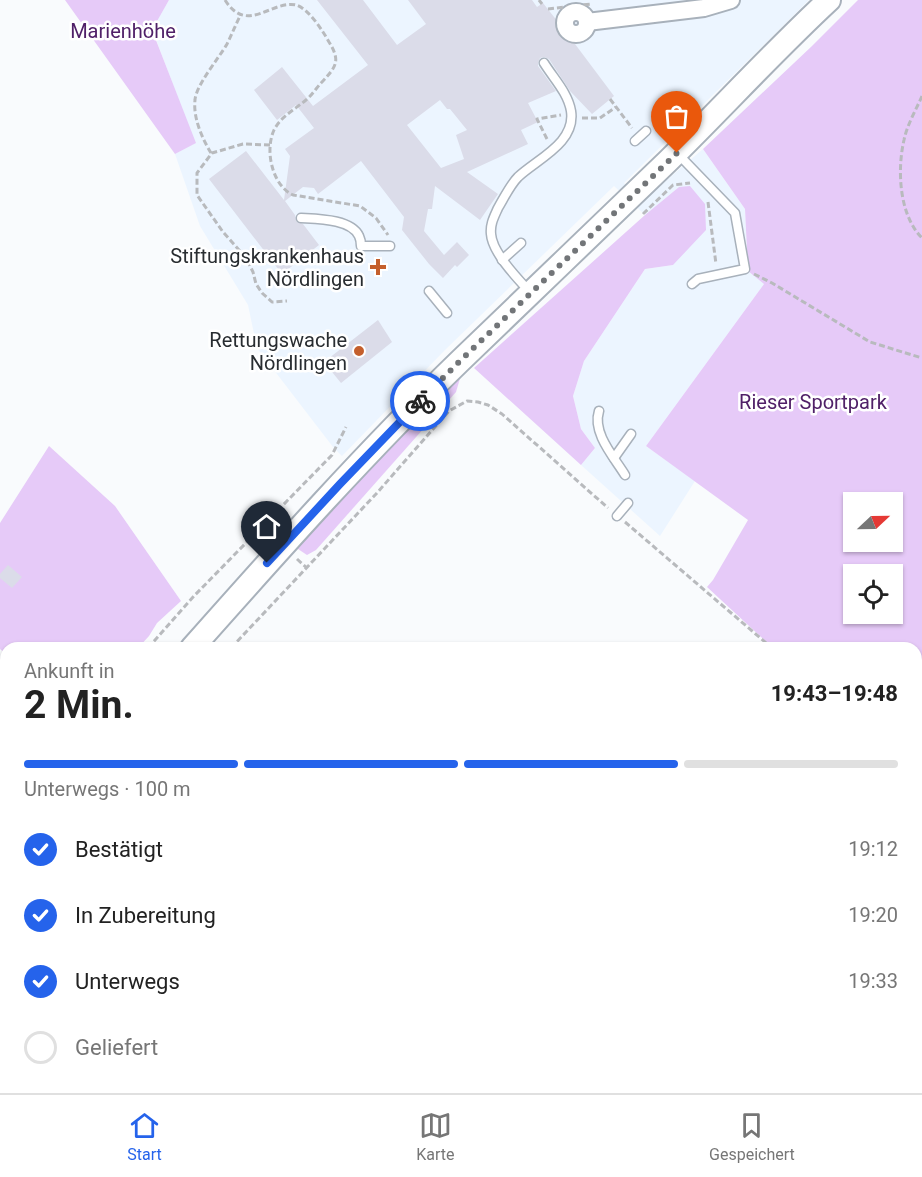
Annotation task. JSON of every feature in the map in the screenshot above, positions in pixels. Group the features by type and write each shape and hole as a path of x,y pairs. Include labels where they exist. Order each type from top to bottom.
{"main road":[{"path":"197,642 282,546 460,361 677,153 829,0"}],"street":[{"path":"564,26 576,34 586,29 587,22 704,8 731,0"}],"lane":[{"path":"531,294 502,260 490,236 492,220 518,178 553,149 564,137 569,126 572,114 568,99 544,63"},
{"path":"677,153 735,213 744,269 698,279 692,284"},
{"path":"301,218 328,220 351,226 360,237 361,246 390,246"},
{"path":"502,260 521,243"},
{"path":"429,291 447,313"},
{"path":"599,411 597,418 599,429 625,475"},
{"path":"614,458 630,434"},
{"path":"617,516 628,503"}],"path":[{"path":"225,0 241,14 254,16 280,6 295,5 307,10 329,42 335,53 336,62 333,71 309,98 282,119 274,130 270,145 273,171 286,192 293,195 360,206 376,218 387,233 390,246"},
{"path":"539,0 542,4"},
{"path":"573,0 578,5"},
{"path":"212,153 204,140 194,100 197,89 226,44 241,14"},
{"path":"922,96 904,139 901,167 901,190 906,213 915,231 922,238"},
{"path":"610,99 640,136"},
{"path":"588,118 600,118 616,107"},
{"path":"553,149 537,119 572,114"},
{"path":"270,145 243,144 212,153 197,173 197,195 246,258 262,293 272,302 287,301"},
{"path":"630,198 644,213 673,185 693,182"},
{"path":"707,198 718,274"},
{"path":"744,269 772,283 870,342 922,358"},
{"path":"237,642 376,494 449,411 467,401 488,405 502,414 765,642"},
{"path":"153,642 202,588 332,455 346,427"}],"shaded area":[{"name":"Stiftungskrankenhaus Nördlingen","path":"169,0 809,0 624,183 642,201 703,149 745,209 748,271 764,284 646,446 695,481 660,536 581,465 595,448 581,429 573,396 584,361 645,269 673,265 679,187 645,215 614,186 445,350 342,456 257,348 248,305 200,226 175,154 195,143 152,29"}],"green space":[{"name":"Marienhöhe","path":"65,0 169,0 152,30 196,143 175,154"},
{"name":"Rieser Sportpark","path":"858,0 922,0 922,642 767,642 707,587 748,520 646,446 764,284 748,271 745,209 703,149"},
{"path":"690,186 705,204 706,230 673,265 645,269 584,361 573,396 581,429 595,448 581,465 474,368 645,215 679,187"},
{"path":"461,375 456,392 316,550 307,555 298,549 297,542"},
{"path":"49,446 115,506 181,601 157,623 144,642 0,642 0,523"}],"building":[{"path":"317,0 363,0 397,45 426,24 408,0 532,0 537,7 543,3 558,22 557,30 561,33 566,32 614,96 592,114 570,91 549,59 540,58 538,66 556,91 528,103 538,122 521,130 528,144 467,172 498,194 480,220 435,186 432,209 428,209 424,231 444,255 457,242 469,255 443,278 402,230 404,217 361,161 318,194 314,188 303,187 285,201 295,215 296,221 303,224 319,245 282,274 209,179 246,151 284,200 290,156 285,149 314,128 296,105 277,120 254,90 282,67 313,106 368,65","holes":["440,100 447,109 450,109 467,130 456,135 464,159 441,168 407,125"]},
{"name":"Rettungswache Nördlingen","path":"378,320 392,342 341,383 324,362"},
{"path":"8,565 22,577 12,588 0,578 0,574"}],"way so far":[{"path":"420,401 677,153"}],"place":[{"name":"Stiftungskrankenhaus Nördlingen","path":"378,267"},
{"name":"Rettungswache Nördlingen","path":"359,351"}],"route":[{"path":"267,563 420,401"}]}
